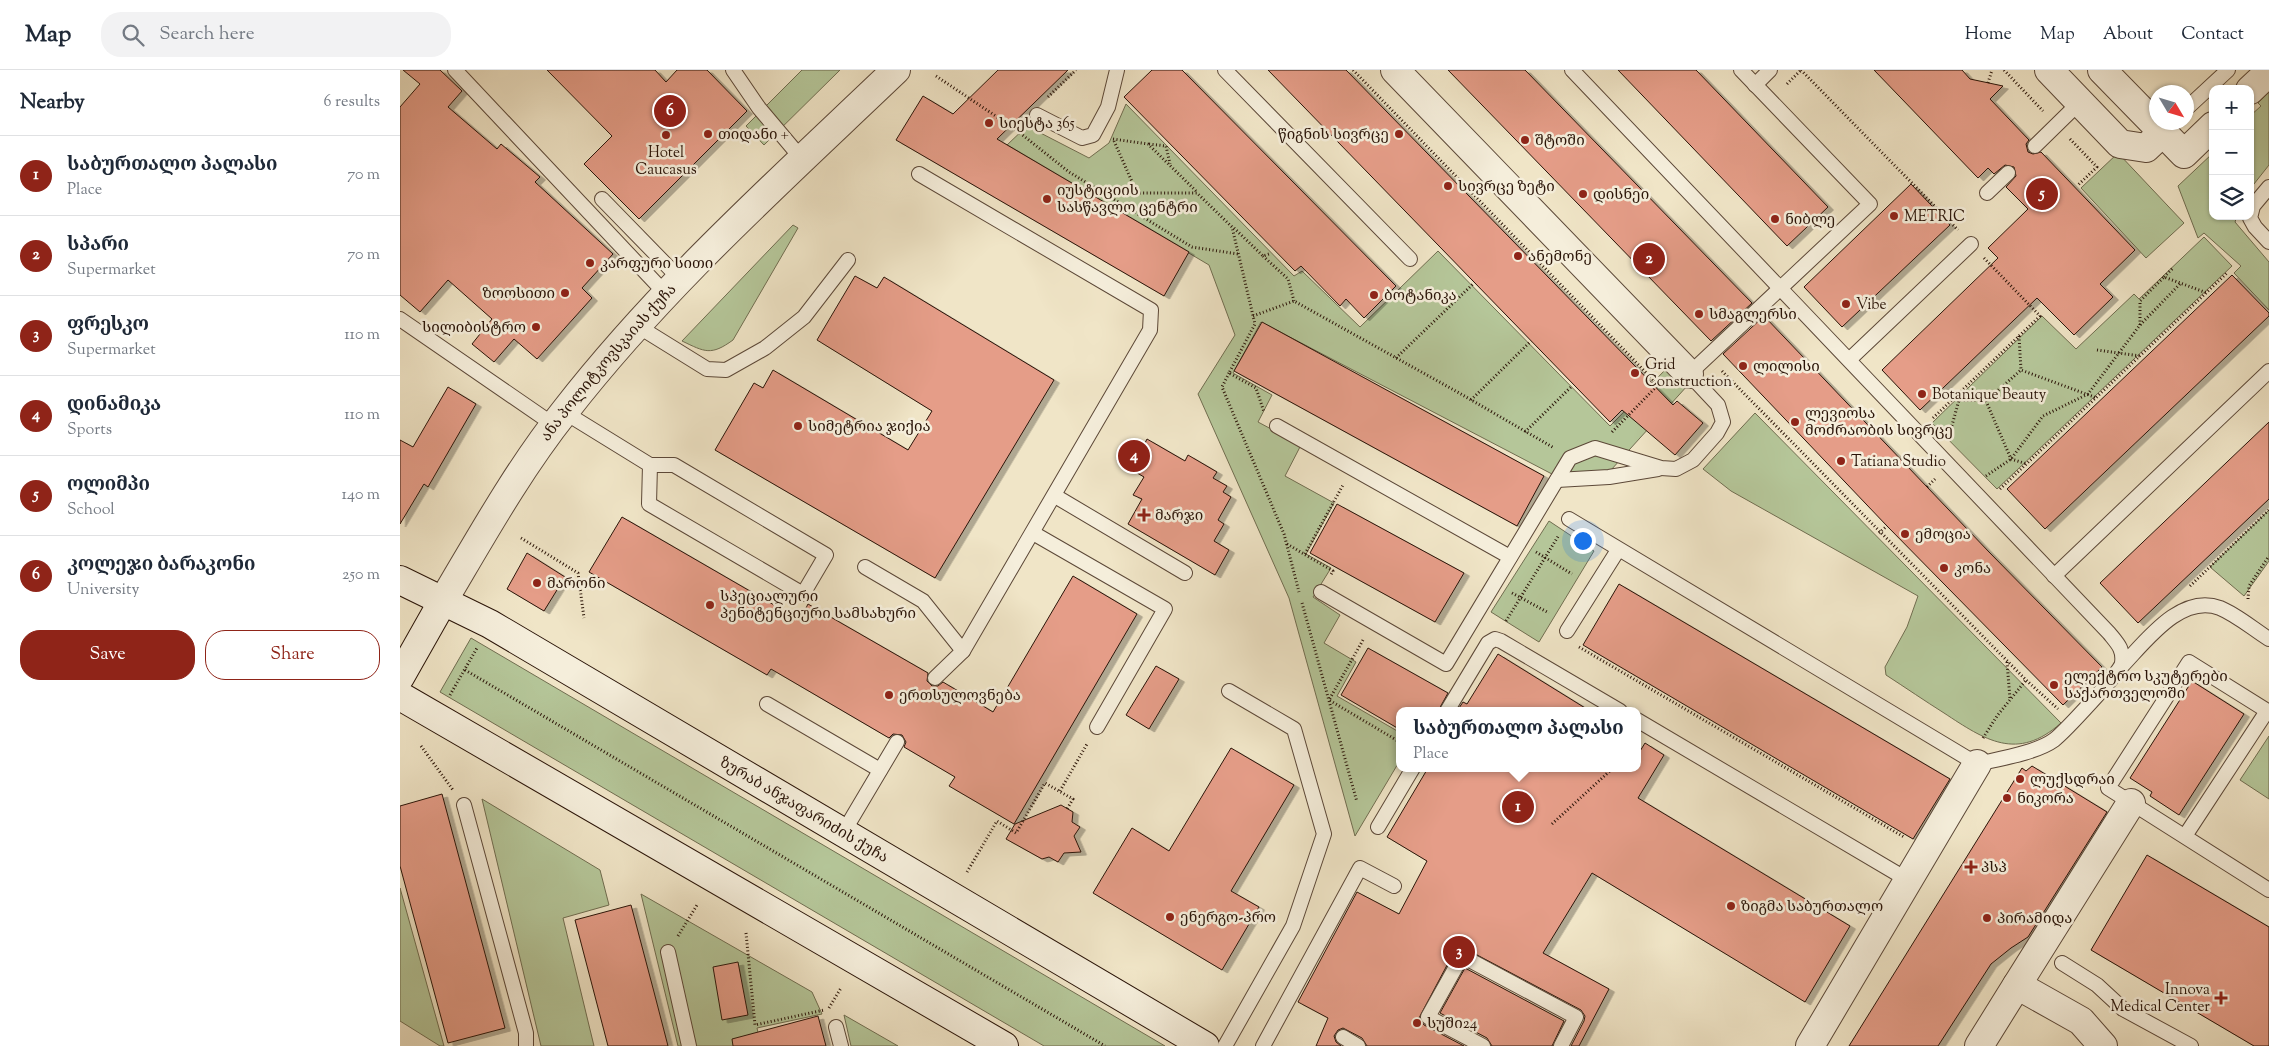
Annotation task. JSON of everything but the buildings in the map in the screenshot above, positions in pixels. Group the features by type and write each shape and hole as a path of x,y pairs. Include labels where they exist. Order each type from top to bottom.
{"street":[{"name":"ანა პოლიტკოვსკაიას ქუჩა","path":"400,677 521,473 559,419 636,325 802,159 896,70"},
{"path":"1394,70 1692,365"},
{"path":"2049,70 2120,144 2146,148 2164,130"},
{"path":"2102,70 2149,111"},
{"path":"2254,86 2269,72"},
{"path":"2169,130 2184,154 2209,130"},
{"name":"ზურაბ ანჯაფარიძის ქუჩა","path":"400,580 490,624 1205,1046"},
{"path":"400,696 1004,1046"},
{"path":"1810,1046 1926,850 1978,754"},
{"path":"1979,1046 2131,803"},
{"path":"2017,985 2081,1021 2103,1046"}],"lane":[{"path":"455,70 673,287"},
{"path":"733,70 758,108 802,159"},
{"path":"1037,115 1082,138 1093,135 1108,107 1117,70"},
{"path":"1225,70 1410,259"},
{"path":"1572,70 1986,503 2118,645 2123,652 2122,666"},
{"path":"1321,592 1446,664 1570,458 1595,448 1661,468 1676,469 1693,460 1717,433 1723,422 1718,405 1692,365 1780,288 1870,204 1740,70"},
{"path":"1755,85 1770,70"},
{"path":"2194,102 2228,70"},
{"path":"2035,146 2080,102"},
{"path":"1987,193 2008,173"},
{"path":"918,174 1151,310 1150,330 1034,533 964,651 935,678"},
{"path":"2269,187 2253,206 2250,218 2255,227 2269,242"},
{"path":"602,199 673,287"},
{"path":"1850,360 1971,244"},
{"path":"636,325 707,369 726,370 765,348 804,317 848,260"},
{"path":"400,319 559,419 650,465 674,465 826,555 803,594 649,504 650,465"},
{"path":"2054,576 2269,371"},
{"path":"1277,426 1510,557"},
{"path":"1557,480 1609,477 1661,468"},
{"path":"1055,496 1185,573"},
{"path":"1566,525 1618,550 1978,754 2019,755 2053,741 2122,666 2167,622 2190,606 2208,605 2220,608 2269,639"},
{"path":"1034,533 1165,609 1097,727"},
{"path":"1568,631 1618,550"},
{"path":"865,568 923,600 964,651"},
{"path":"1449,707 1488,643 1495,639 1502,641 1613,707"},
{"path":"2185,836 2268,712 2189,662 2108,788 2269,890"},
{"path":"1225,1046 1293,926 1324,834 1294,729 1229,691"},
{"path":"767,704 880,770"},
{"path":"1641,722 1908,880"},
{"path":"843,833 896,742"},
{"path":"1378,827 1411,772"},
{"path":"464,805 526,1033 526,1046"},
{"path":"1263,1046 1360,868 1394,886"},
{"path":"668,952 689,1046"},
{"path":"1483,1046 1428,1017 1462,956 1576,1017 1562,1046"},
{"path":"2062,964 2098,985 2123,1009 2191,1046"},
{"path":"836,1027 840,1046"},
{"path":"1343,1037 1358,1046"}],"path":[{"path":"1353,70 1658,385"},
{"path":"1801,70 2040,316 1918,433"},
{"path":"1988,82 1992,70"},
{"path":"936,76 1016,129 1069,172 1192,247 1238,254"},
{"path":"1101,122 1113,139 1137,194 1197,192"},
{"path":"1113,139 1166,146 1170,165"},
{"path":"1148,144 1288,279 1294,301 1570,458"},
{"path":"1232,227 1255,324 1222,387 1286,544 1357,802"},
{"path":"1263,256 1269,254"},
{"path":"2140,325 2140,301 2173,268"},
{"path":"1986,503 2228,272"},
{"path":"2164,277 2207,293"},
{"path":"1396,358 1474,283"},
{"path":"1983,477 2011,459 2043,416 2088,394 2140,325 2180,284"},
{"path":"1253,316 1294,301"},
{"path":"2019,336 2021,370"},
{"path":"1471,400 1531,341"},
{"path":"2098,350 2140,356"},
{"path":"1595,448 1658,385 1692,365 1879,533 2026,680 2060,711"},
{"path":"2021,370 2097,398"},
{"path":"1955,396 1959,400 1986,400 2021,370"},
{"path":"1229,373 1256,388 1267,418 1277,426"},
{"path":"1525,432 1571,387"},
{"path":"1947,440 1959,400"},
{"path":"1986,400 2011,459 2027,464"},
{"path":"1304,554 1352,468"},
{"path":"2183,593 2269,510"},
{"path":"1495,639 1566,525"},
{"path":"1879,533 1887,526"},
{"path":"521,538 578,572 584,618"},
{"path":"1286,544 1333,570 1321,592"},
{"path":"1535,551 1572,574"},
{"path":"2245,623 2249,586 2269,556"},
{"path":"1510,592 1549,614"},
{"path":"1328,700 1374,622"},
{"path":"1568,631 1580,647 1926,850"},
{"path":"449,697 480,643"},
{"path":"2007,661 2010,699"},
{"path":"465,670 1105,1046"},
{"path":"1978,754 2010,699 2026,680"},
{"path":"1328,700 1396,740"},
{"path":"1060,791 1089,740"},
{"path":"422,746 464,805"},
{"path":"1552,824 1609,772"},
{"path":"967,872 997,821 1016,833 1045,782 1073,799 1067,809"},
{"path":"688,920 697,905"},
{"path":"746,933 755,1024 828,1009 841,988"}],"green space":[{"path":"802,70 840,70 764,145 746,126"},
{"path":"2269,92 2269,165 2254,184 2254,112 2261,106 2258,103"},
{"path":"1126,104 1294,276 1302,271 1360,327 1438,251 1610,426 1669,366 1688,385 1601,481 1573,485 1261,322 1233,373 1272,395 1258,422 1301,445 1285,476 1334,503 1306,554 1331,568 1313,597 1340,615 1324,643 1356,662 1337,696 1396,730 1396,767 1355,836 1289,598 1198,394 1235,335 1209,265 1007,145 1027,126 1089,158 1109,143"},
{"path":"2118,153 2184,223 2146,258 2081,188"},
{"path":"2209,157 2209,220 2236,220 2235,222 2269,262 2269,310 2234,273 2241,266 2204,233 2198,238 2178,186"},
{"path":"793,225 798,228 733,340 719,348 708,351 682,341"},
{"path":"2204,237 2232,266 1997,489 1932,423 2042,316 2076,349 2134,294 2139,299"},
{"path":"1755,413 2061,723 2045,735 2030,742 2001,743 1987,738 1959,723 1886,675 1885,667 1907,627 1918,596 1731,491 1703,469"},
{"path":"2269,510 2269,561 2244,596 2210,567"},
{"path":"1549,521 1594,551 1539,642 1491,612"},
{"path":"471,638 1165,1046 1044,1046 440,692"},
{"path":"2269,736 2269,799 2240,780"},
{"path":"482,799 600,870 609,905 563,918 594,1046 541,1046"},
{"path":"400,888 444,1046 440,1046 400,1021"},
{"path":"641,894 812,992 822,1014 757,1028 761,1046 678,1046"},
{"path":"844,1015 898,1046 851,1046"}],"place":[{"name":"კოლეჯი ბარაკონი","path":"670,111"},
{"name":"სიესტა 365","path":"989,123"},
{"name":"თიდანი +","path":"708,134"},
{"name":"წიგნის სივრცე","path":"1399,134"},
{"name":"Hotel Caucasus","path":"666,135"},
{"name":"შტოში","path":"1525,140"},
{"name":"სივრცე ზეტი","path":"1448,186"},
{"name":"დისნეი","path":"1583,194"},
{"name":"ოლიმპი","path":"2042,194"},
{"name":"იუსტიციის სასწავლო ცენტრი","path":"1047,199"},
{"name":"METRIC","path":"1894,216"},
{"name":"ნიბლე","path":"1775,219"},
{"name":"ანემონე","path":"1518,256"},
{"name":"სპარი","path":"1649,259"},
{"name":"კარფური სითი","path":"590,263"},
{"name":"ზოოსითი","path":"565,293"},
{"name":"ბოტანიკა","path":"1374,295"},
{"name":"Vibe","path":"1846,304"},
{"name":"სმაგლერსი","path":"1699,314"},
{"name":"სილიბისტრო","path":"536,327"},
{"name":"ლილისი","path":"1743,366"},
{"name":"Grid Construction","path":"1635,373"},
{"name":"Botanique Beauty","path":"1922,394"},
{"name":"ლევიოსა მოძრაობის სივრცე","path":"1795,422"},
{"name":"სიმეტრია ჯიქია","path":"798,426"},
{"name":"დინამიკა","path":"1134,456"},
{"name":"Tatiana Studio","path":"1841,461"},
{"name":"მარჯი","path":"1144,515"},
{"name":"ემოცია","path":"1905,534"},
{"name":"კონა","path":"1944,568"},
{"name":"მარონი","path":"537,583"},
{"name":"სპეციალური პენიტენციური სამსახური","path":"710,605"},
{"name":"ელექტრო სკუტერები საქართველოში","path":"2054,685"},
{"name":"ერთსულოვნება","path":"889,695"},
{"name":"ლუქსდრაი","path":"2020,779"},
{"name":"ნიკორა","path":"2007,798"},
{"name":"საბურთალო პალასი","path":"1518,807"},
{"name":"პსპ","path":"1971,867"},
{"name":"ზიგმა საბურთალო","path":"1731,906"},
{"name":"ენერგო-პრო","path":"1170,917"},
{"name":"პირამიდა","path":"1987,918"},
{"name":"ფრესკო","path":"1459,952"},
{"name":"Innova Medical Center","path":"2221,998"},
{"name":"სუში24","path":"1417,1023"}]}
